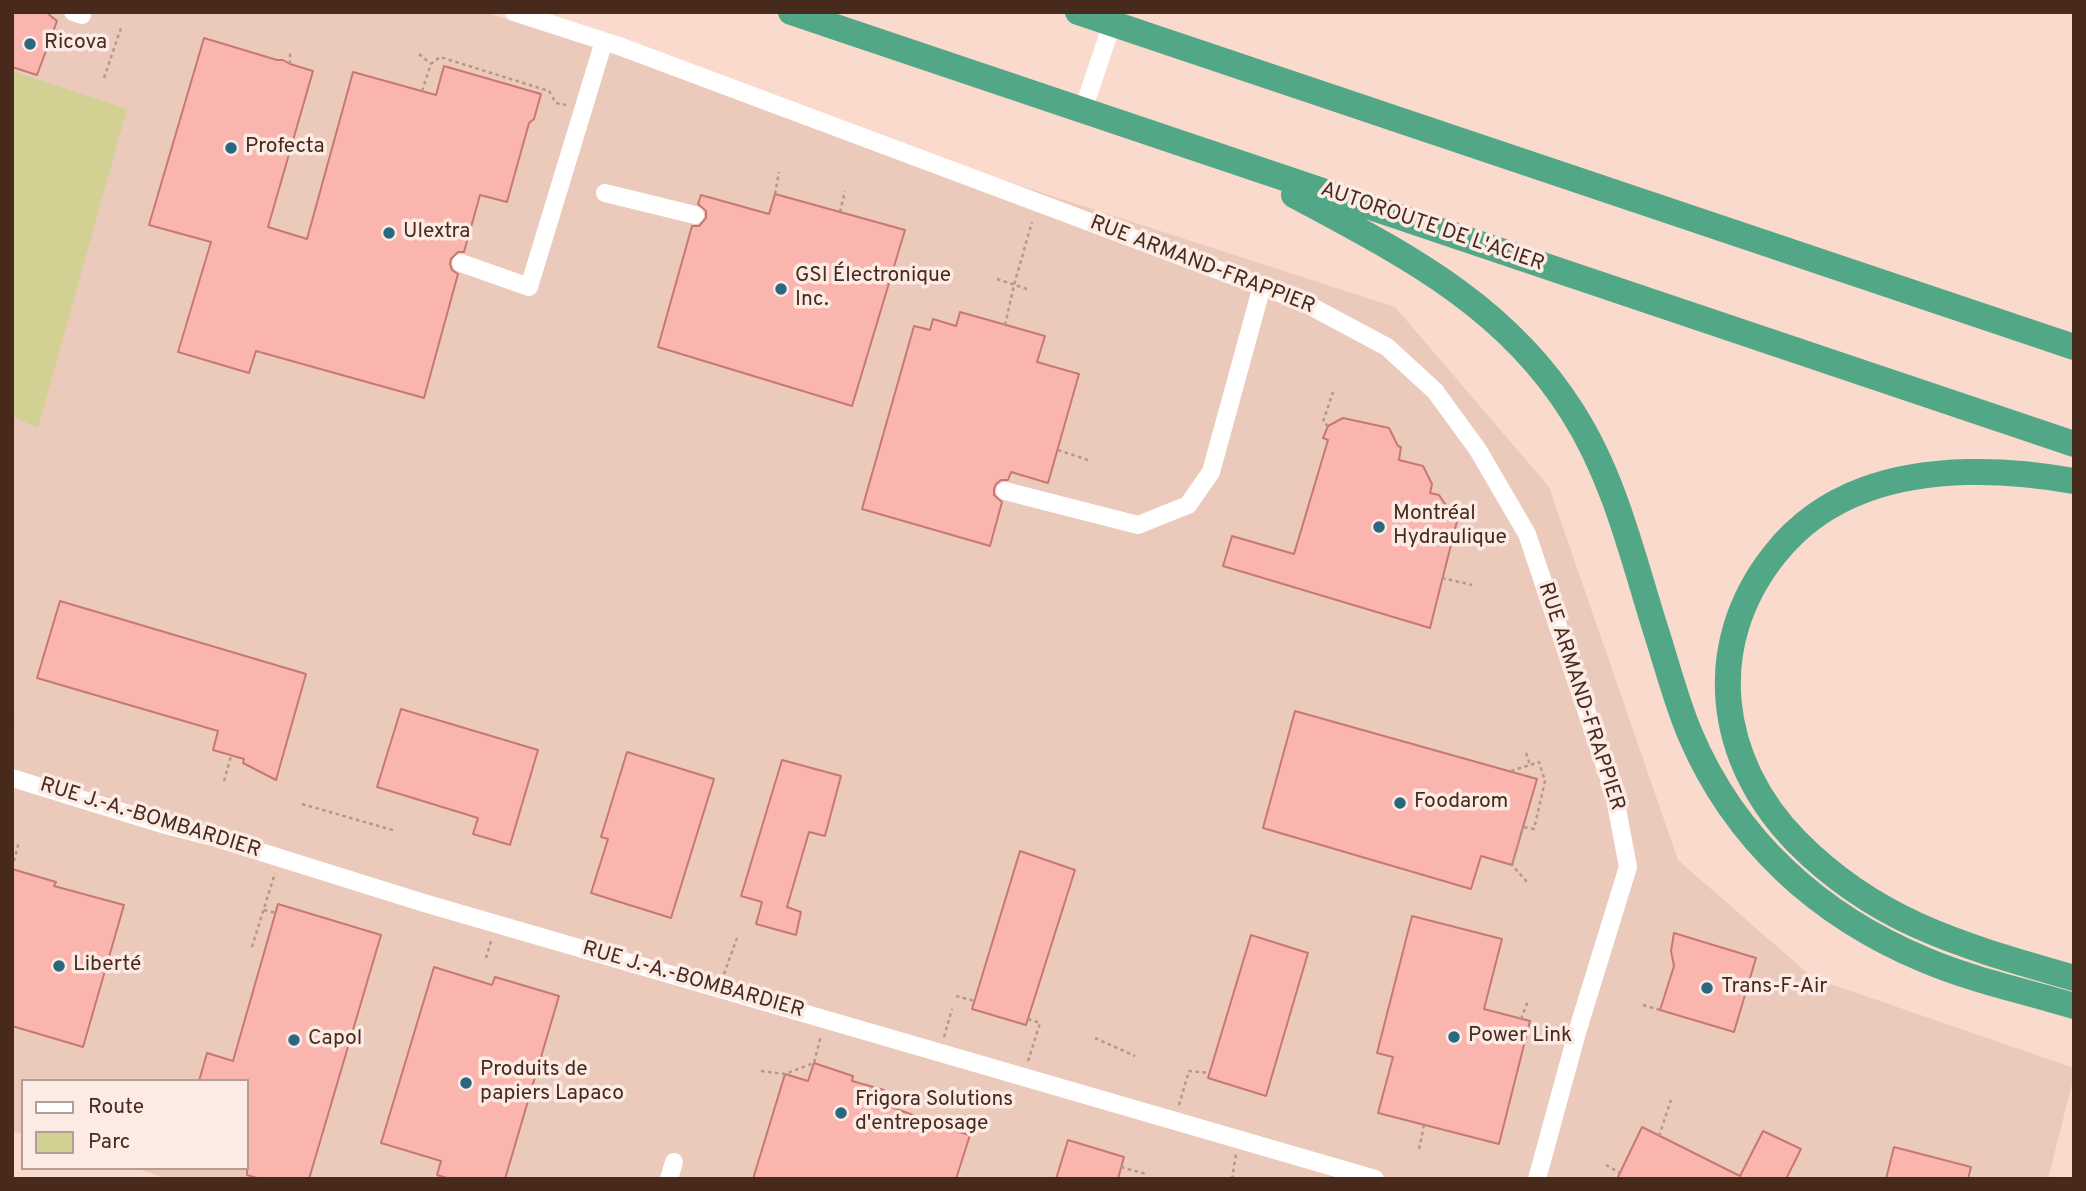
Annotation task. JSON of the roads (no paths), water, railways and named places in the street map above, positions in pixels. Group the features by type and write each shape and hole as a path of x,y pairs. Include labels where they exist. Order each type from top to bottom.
{"highway":[{"name":"AUTOROUTE DE L'ACIER","path":"791,12 2074,444"},
{"path":"1078,12 2074,348"},
{"path":"1224,158 1424,267 1486,312 1542,371 1585,433 1609,484 1681,710 1701,759 1736,817 1782,870 1850,923 1903,951 1941,967 2074,1006"},
{"path":"2074,481 2006,473 1947,474 1879,485 1826,508 1796,531 1782,546 1749,593 1729,651 1727,687 1735,741 1749,776 1764,802 1783,826 1829,871 1884,910 1948,939 2074,978"}],"street":[{"name":"RUE ARMAND-FRAPPIER","path":"514,12 604,41 1301,301 1387,347 1435,391 1478,450 1527,534 1614,793 1628,867 1578,1029 1537,1179"},
{"path":"1083,110 1112,24"},
{"path":"461,263 529,287 604,41"},
{"path":"605,193 695,215"},
{"path":"1005,491 1138,525 1188,505 1211,472 1262,286"},
{"name":"RUE J.-A.-BOMBARDIER","path":"12,778 162,824 213,836 424,903 1375,1179"}],"place":[{"name":"Ricova","path":"30,44"},
{"name":"Profecta","path":"231,148"},
{"name":"Ulextra","path":"389,233"},
{"name":"GSI Électronique Inc.","path":"781,289"},
{"name":"Montréal Hydraulique","path":"1379,527"},
{"name":"Foodarom","path":"1400,803"},
{"name":"Liberté","path":"59,966"},
{"name":"Trans-F-Air","path":"1707,988"},
{"name":"Power Link","path":"1454,1037"},
{"name":"Capol","path":"294,1040"},
{"name":"Produits de papiers Lapaco","path":"466,1083"},
{"name":"Frigora Solutions d'entreposage","path":"841,1113"}]}
